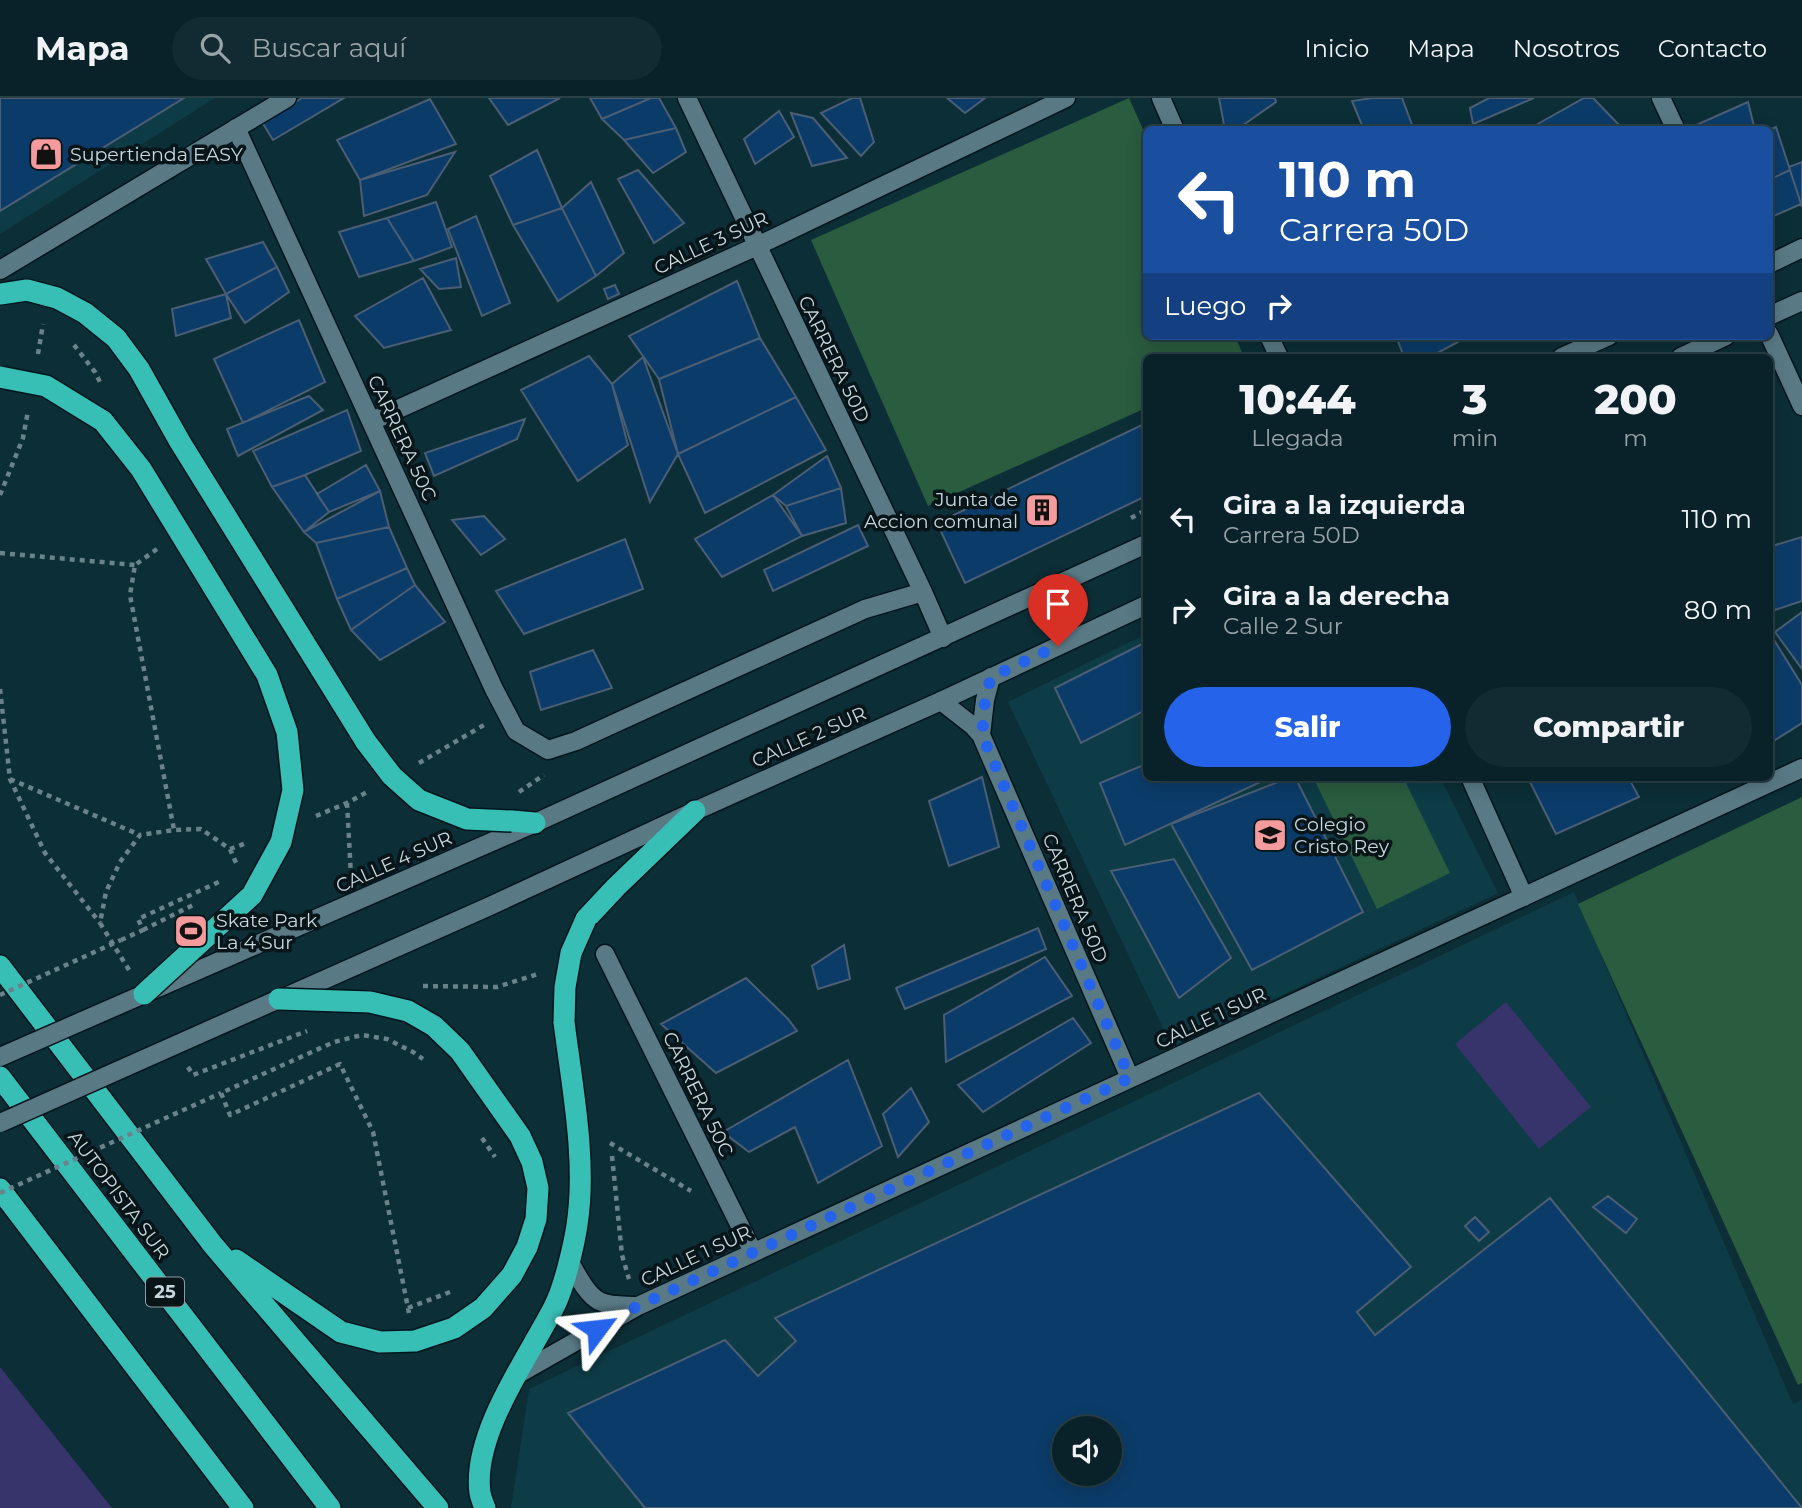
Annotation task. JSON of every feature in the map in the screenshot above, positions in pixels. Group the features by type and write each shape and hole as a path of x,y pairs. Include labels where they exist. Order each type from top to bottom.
{"highway":[{"path":"0,294 27,290 57,298 85,313 116,338 139,369 187,454 366,741 392,776 419,800 467,819 521,825"},
{"path":"0,377 46,386 103,421 141,468 267,676 287,732 293,790 281,842 252,895 144,994"},
{"path":"485,1508 480,1493 480,1465 489,1432 515,1376 556,1304 577,1225 580,1187 578,1138 564,1022 570,953 586,919 695,811"},
{"path":"0,966 213,1245 438,1508"},
{"path":"213,1245 341,1332 380,1342 415,1341 454,1328 483,1308 512,1275 527,1247 536,1219 538,1188 532,1162 520,1136 460,1051 434,1026 408,1011 370,1002 279,999"},
{"name":"AUTOPISTA SUR","path":"0,1077 330,1508"},
{"path":"0,1191 243,1508"}],"street":[{"path":"0,270 287,98"},
{"name":"CARRERA 50D","path":"687,98 943,638"},
{"name":"CALLE 3 SUR","path":"372,421 757,246 1066,98"},
{"path":"1161,98 1173,126"},
{"path":"1661,98 1674,126"},
{"name":"CARRERA 50C","path":"236,128 494,689 516,731 548,750 576,741 865,608 923,592"},
{"path":"1773,262 1802,248"},
{"path":"1773,314 1802,301"},
{"path":"1569,354 1600,340"},
{"path":"1687,354 1717,340"},
{"path":"1772,340 1802,406"},
{"name":"CALLE 2 SUR","path":"521,825 943,638 1143,545"},
{"name":"CALLE 2 SUR","path":"279,999 941,701 1143,606"},
{"name":"CARRERA 50D","path":"982,735 985,700 991,677"},
{"name":"CARRERA 50D","path":"941,701 982,735 1130,1078"},
{"name":"CALLE 1 SUR","path":"515,1376 638,1306 1802,768"},
{"path":"1472,781 1524,897"},
{"name":"CALLE 4 SUR","path":"0,1056 521,825"},
{"name":"CARRERA 50C","path":"605,954 753,1252"},
{"path":"0,1123 279,999"},
{"name":"CALLE 1 SUR","path":"569,1261 582,1283 598,1300 613,1305 638,1306"}],"path":[{"path":"25,408 35,412"},
{"path":"153,539 160,551"},
{"path":"0,553 135,565 167,542"},
{"path":"135,565 130,595 174,830"},
{"path":"0,689 10,779 45,853 100,923"},
{"path":"10,779 140,835"},
{"path":"347,803 351,881"},
{"path":"232,870 248,843"},
{"path":"230,849 241,872"},
{"path":"143,930 138,919 228,878 209,896"},
{"path":"0,995 182,912 200,901"},
{"path":"0,1191 334,1042 362,1035 387,1039 424,1060"},
{"path":"220,1093 230,1115 340,1064 373,1132 415,1341"},
{"path":"478,1132 499,1163"},
{"path":"638,1306 622,1255 610,1143 736,1219"},
{"path":"408,1308 450,1293 461,1285"}],"shaded area":[{"name":"Supertienda EASY","path":"0,98 215,98 0,234"},
{"name":"Colegio Cristo Rey","path":"1143,635 1143,781 1442,781 1498,893 1172,1047 1008,702"},
{"path":"1574,892 1793,1404 1802,1400 1802,1508 511,1508 529,1389"},
{"path":"1506,1002 1591,1107 1539,1149 1455,1044"},
{"path":"0,1367 112,1508 0,1508"}],"green space":[{"path":"1129,98 1143,129 1143,340 1237,340 1243,354 1143,354 1143,409 928,506 811,240"},
{"path":"1315,781 1405,781 1450,873 1377,909"},
{"path":"1802,797 1802,1383 1798,1385 1578,904"}],"building":[{"name":"Supertienda EASY","path":"0,98 184,98 0,211"},
{"path":"302,98 344,98 273,140 262,122"},
{"path":"489,98 560,98 508,125"},
{"path":"590,98 651,98 602,119"},
{"path":"651,98 659,98 676,128 624,140 602,119"},
{"path":"852,98 860,98 874,142 861,156 821,113"},
{"path":"947,98 985,98 965,113"},
{"path":"1219,98 1275,98 1276,102 1242,126 1224,126"},
{"path":"1402,98 1412,126 1362,126 1352,101"},
{"path":"1489,98 1534,98 1473,124 1470,108"},
{"path":"1584,98 1593,98 1620,126 1534,126"},
{"path":"430,99 456,144 360,180 337,140"},
{"path":"1748,102 1754,126 1694,126"},
{"path":"779,111 794,137 755,164 744,139"},
{"path":"791,113 813,118 847,158 812,166"},
{"path":"1776,127 1790,170 1773,178 1773,128"},
{"path":"676,128 686,152 653,173 624,140"},
{"path":"537,150 562,208 513,225 490,176"},
{"path":"455,152 427,195 364,216 360,180"},
{"path":"1802,162 1802,207 1789,167"},
{"path":"638,170 684,223 654,243 618,179"},
{"path":"1790,170 1801,204 1773,216 1773,178"},
{"path":"591,182 624,253 596,276 562,208"},
{"path":"436,202 452,247 414,261 387,218"},
{"path":"562,208 596,276 558,301 513,225"},
{"path":"476,216 510,303 482,316 448,229"},
{"path":"387,218 414,261 359,277 339,232"},
{"path":"263,242 277,267 226,294 206,259"},
{"path":"456,258 461,287 439,289 420,269"},
{"path":"277,267 289,292 245,323 226,294"},
{"path":"423,278 451,330 384,348 355,316"},
{"path":"737,281 760,338 659,379 629,336"},
{"path":"615,285 619,294 608,299 604,289"},
{"path":"226,294 231,318 176,336 172,309"},
{"path":"299,320 325,382 243,423 214,359"},
{"path":"760,338 796,397 678,454 659,379"},
{"path":"1398,340 1462,340 1436,354 1403,354"},
{"path":"589,356 612,384 628,445 578,481 521,390"},
{"path":"643,357 678,454 650,502 612,384"},
{"path":"309,396 323,410 238,456 227,429"},
{"path":"796,397 826,450 705,513 678,454"},
{"path":"347,410 361,451 272,487 253,451"},
{"path":"525,419 517,439 434,476 425,453"},
{"name":"Junta de Accion comunal","path":"1143,424 1143,497 965,583 937,523"},
{"path":"827,456 841,488 786,506 773,495"},
{"path":"366,465 380,491 329,512 317,494"},
{"path":"305,475 329,512 304,532 272,487"},
{"path":"841,488 846,523 802,536 786,506"},
{"path":"380,491 389,527 316,543 304,532"},
{"path":"773,495 802,536 722,577 695,539"},
{"path":"484,516 505,539 481,555 452,520"},
{"path":"858,525 868,546 773,591 764,570"},
{"path":"389,527 407,568 337,599 316,543"},
{"path":"1802,537 1802,601 1775,610 1773,604 1773,546"},
{"path":"625,539 643,589 524,634 496,591"},
{"path":"407,568 415,585 351,630 337,599"},
{"path":"415,585 445,622 380,660 351,630"},
{"path":"1802,612 1802,669 1775,632"},
{"path":"1773,638 1802,685 1802,723 1773,741"},
{"path":"1143,644 1143,712 1081,743 1055,688"},
{"path":"593,650 612,688 541,710 530,672"},
{"path":"1143,765 1143,781 1262,781 1125,845 1100,783"},
{"path":"982,777 999,847 949,866 929,801"},
{"path":"1281,781 1297,781 1363,912 1252,970 1171,824"},
{"path":"1630,781 1639,797 1556,834 1530,782"},
{"path":"1174,859 1231,958 1179,998 1111,871"},
{"path":"1038,928 1046,949 905,1009 896,988"},
{"path":"844,945 850,979 818,989 812,966"},
{"path":"1045,957 1072,996 946,1062 944,1015"},
{"path":"746,978 797,1031 716,1073 661,1024"},
{"path":"1073,1018 1091,1043 983,1112 958,1085"},
{"path":"848,1060 882,1146 818,1183 795,1127 749,1152 723,1132"},
{"path":"911,1088 929,1122 898,1157 883,1114"},
{"path":"1259,1093 1411,1267 1357,1312 1375,1335 1550,1198 1802,1508 645,1508 568,1413 725,1340 758,1376 796,1341 775,1318"},
{"path":"1608,1196 1637,1219 1626,1233 1593,1207"},
{"path":"1475,1217 1489,1232 1479,1241 1465,1226"}],"place":[{"name":"Supertienda EASY","path":"46,154"},
{"name":"Junta de Accion comunal","path":"1042,510"},
{"name":"Colegio Cristo Rey","path":"1270,835"},
{"name":"Skate Park La 4 Sur","path":"191,931"}],"route":[{"path":"597,1329 638,1306 1130,1078 982,735 985,700 991,677 1058,646"}]}
